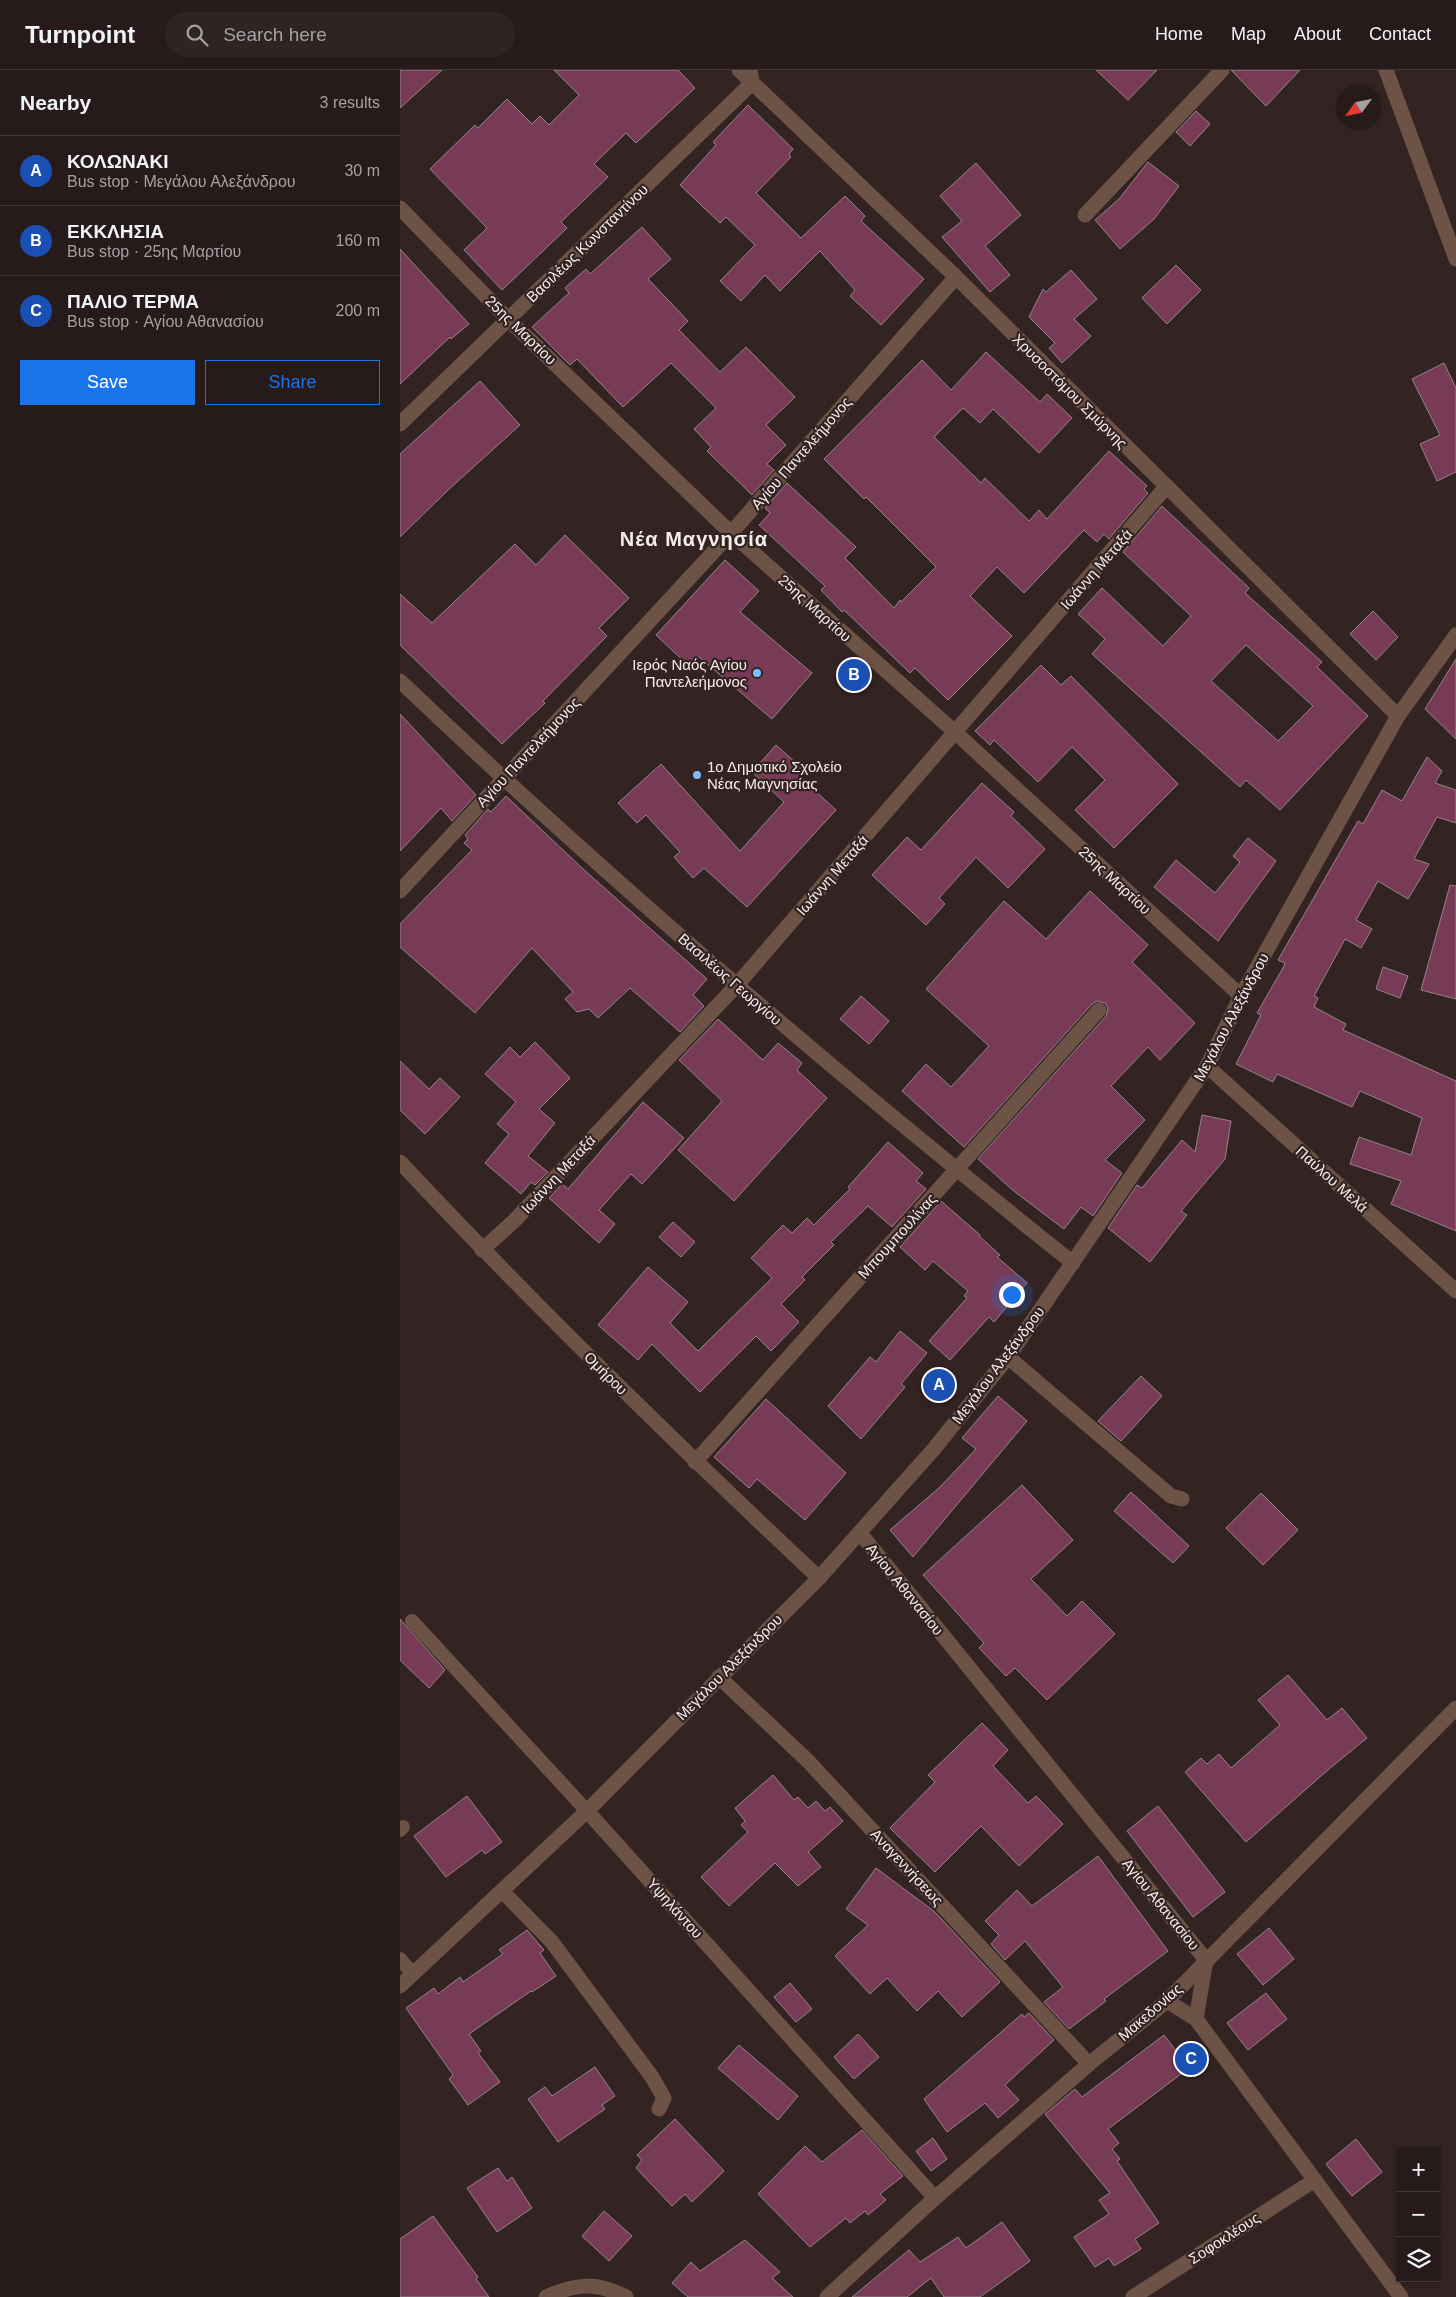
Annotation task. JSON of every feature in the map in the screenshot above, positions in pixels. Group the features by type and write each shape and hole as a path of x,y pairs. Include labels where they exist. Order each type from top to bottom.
{"street":[{"name":"Χρυσοστόμου Σμύρνης","path":"739,70 751,76 1398,716"},
{"path":"1085,214 1222,70"},
{"path":"1386,70 1456,259"},
{"name":"Βασιλέως Κωνσταντίνου","path":"400,424 751,76"},
{"name":"25ης Μαρτίου","path":"400,208 508,319 730,533 956,733 1241,996"},
{"name":"Αγίου Παντελεήμονος","path":"400,891 730,533 956,277"},
{"name":"Ιωάννη Μεταξά","path":"482,1250 515,1220 736,986 956,733 1166,487"},
{"name":"Μεγάλου Αλεξάνδρου","path":"400,1986 587,1811 819,1578 933,1450 1008,1357 1207,1066 1241,996 1398,716 1456,635"},
{"name":"Βασιλέως Γεωργίου","path":"400,681 503,779 736,986 956,1170 1072,1263"},
{"name":"Μπουμπουλίνας","path":"695,1462 1099,1010"},
{"name":"Παύλου Μελά","path":"1207,1066 1456,1291"},
{"name":"Ομήρου","path":"400,1162 482,1250 695,1462 819,1578"},
{"path":"1008,1357 1170,1496 1182,1499"},
{"name":"Αγίου Αθανασίου","path":"860,1533 1206,1960 1196,2019"},
{"name":"Αναγεννήσεως","path":"719,1677 808,1761 1089,2064"},
{"name":"Μακεδονίας","path":"827,2297 935,2198 1089,2064 1167,2001 1456,1708"},
{"name":"Υψηλάντου","path":"587,1811 935,2198"},
{"path":"502,1891 552,1942 652,2077 664,2098 659,2109"},
{"path":"1167,2001 1196,2019 1401,2297"},
{"name":"Σοφοκλέους","path":"1133,2297 1314,2180"},
{"path":"546,2297 584,2285 609,2288 626,2297"}],"lane":[{"name":"Υψηλάντου","path":"412,1621 587,1811"},
{"path":"400,1959 412,1974"}],"building":[{"path":"400,70 442,70 400,108"},
{"path":"554,70 678,70 695,88 636,143 626,133 594,164 608,177 561,222 567,228 502,290 464,250 487,228 430,169 475,125 478,128 507,99 532,124 540,116 549,125 579,95"},
{"path":"1096,70 1157,70 1128,100"},
{"path":"1231,70 1300,70 1266,106"},
{"path":"748,105 793,149 789,154 791,157 756,193 801,238 845,196 865,216 861,221 924,279 881,325 850,296 855,290 820,251 780,291 765,275 741,301 720,281 755,245 726,217 720,223 680,185 716,145 713,142"},
{"path":"1196,111 1210,124 1190,146 1176,132"},
{"path":"1148,162 1179,186 1154,219 1120,249 1095,220 1119,199"},
{"path":"976,163 1021,215 985,246 1010,275 990,292 942,237 962,221 940,196"},
{"path":"642,227 671,259 648,279 688,321 679,330 720,372 746,347 795,397 766,425 786,445 767,464 774,470 752,495 707,451 711,447 694,429 716,408 671,363 623,407 577,359 570,365 532,327 569,293 565,288 586,269 590,274"},
{"path":"400,249 469,324 451,339 450,337 400,384"},
{"path":"1176,265 1201,290 1167,324 1142,298"},
{"path":"1071,270 1097,299 1074,319 1091,336 1062,363 1049,348 1055,343 1029,317 1043,289 1046,292"},
{"path":"986,352 1040,402 1047,394 1072,418 1039,453 993,409 980,423 963,408 934,437 981,483 985,478 1029,521 1039,510 1047,519 1109,451 1147,486 1144,489 1148,493 1109,539 1104,534 1097,542 1084,530 1024,593 997,567 970,596 1012,636 948,700 915,668 910,673 844,610 842,612 821,590 825,586 759,525 770,513 765,508 787,483 856,547 845,558 894,608 900,600 901,602 936,567 866,497 864,499 824,459 922,360 951,390"},
{"path":"1444,363 1456,388 1456,472 1437,481 1420,444 1440,435 1412,379"},
{"path":"480,381 520,425 447,491 400,537 400,454"},
{"path":"1162,506 1249,588 1245,593 1322,662 1317,667 1368,716 1280,810 1246,780 1240,787 1092,654 1105,639 1078,614 1102,588 1163,646 1191,616 1123,552","holes":["1246,645 1313,706 1278,741 1211,681"]},
{"path":"565,535 629,598 599,628 607,636 543,701 545,703 502,744 400,645 400,594 432,623 515,544 536,565"},
{"path":"725,560 759,591 740,612 812,673 772,719 699,657 690,667 656,635"},
{"path":"1373,611 1398,637 1376,660 1350,634"},
{"path":"1456,659 1456,739 1425,709"},
{"path":"1041,665 1061,685 1071,676 1178,784 1114,848 1075,810 1105,780 1072,747 1038,782 994,740 990,745 975,731"},
{"path":"400,714 476,795 452,821 441,808 400,851"},
{"path":"776,745 806,772 801,778 836,810 747,907 704,868 693,878 674,857 680,852 646,815 637,823 618,803 661,764 740,851 784,802 752,772"},
{"path":"1427,757 1442,771 1435,783 1456,790 1456,823 1437,817 1414,859 1429,864 1408,899 1378,881 1356,920 1372,929 1361,948 1345,939 1314,996 1318,998 1314,1007 1346,1024 1343,1030 1456,1081 1456,1231 1391,1204 1401,1181 1350,1164 1359,1137 1411,1155 1422,1118 1360,1091 1352,1107 1277,1074 1273,1082 1236,1064 1261,1015 1257,1013 1284,966 1285,963 1278,960 1358,821 1363,824 1382,790 1402,801"},
{"path":"982,783 1014,812 1011,816 1045,849 1008,888 976,857 939,898 945,904 926,925 872,875 907,837 921,850"},
{"path":"506,796 583,869 707,979 693,995 704,1006 680,1032 630,988 598,1018 589,1009 577,1012 565,999 573,992 532,948 475,1013 400,947 400,924 472,850 464,843 468,839 465,835 488,809 491,812"},
{"path":"1248,838 1276,861 1218,941 1154,887 1176,860 1215,893 1240,862 1233,856"},
{"path":"1450,885 1456,886 1456,999 1421,990"},
{"path":"1090,891 1148,945 1132,962 1195,1023 1160,1060 1148,1047 1111,1086 1145,1120 1105,1160 1122,1173 1093,1216 1081,1207 1064,1229 1015,1192 978,1159 1106,1016 1108,1008 1105,1003 1097,1001 1092,1004 964,1147 902,1091 926,1064 951,1087 989,1046 926,989 1004,901 1046,939"},
{"path":"1383,967 1408,976 1400,998 1376,989"},
{"path":"861,996 889,1021 869,1044 840,1019"},
{"path":"718,1019 763,1060 778,1043 802,1063 797,1070 827,1098 734,1201 678,1150 722,1101 679,1060"},
{"path":"535,1042 570,1078 539,1109 555,1123 528,1156 548,1172 535,1185 531,1182 521,1194 485,1163 509,1134 497,1124 516,1102 485,1074 510,1047 520,1057"},
{"path":"400,1061 429,1089 440,1078 460,1097 425,1134 400,1110"},
{"path":"643,1102 684,1138 642,1184 631,1174 599,1210 615,1224 599,1243 549,1198 562,1184 568,1189"},
{"path":"1202,1115 1231,1121 1225,1159 1181,1211 1187,1215 1150,1262 1108,1228 1137,1185 1142,1188 1182,1140 1195,1152"},
{"path":"888,1142 923,1173 916,1181 926,1189 892,1227 868,1206 831,1242 834,1245 802,1277 805,1280 781,1304 799,1322 771,1351 756,1336 700,1392 652,1344 638,1360 598,1325 648,1267 688,1302 670,1323 698,1351 772,1278 751,1258 783,1225 792,1233 807,1218 814,1225 850,1189 848,1187"},
{"path":"941,1201 980,1235 1000,1255 997,1257 1027,1283 994,1322 989,1317 950,1360 929,1341 967,1298 964,1296 968,1291 933,1261 925,1270 900,1247"},
{"path":"673,1222 695,1242 681,1257 659,1237"},
{"path":"900,1331 927,1353 901,1384 905,1387 861,1439 828,1406 870,1357 876,1362"},
{"path":"1141,1376 1162,1396 1121,1441 1098,1421"},
{"path":"998,1396 1027,1421 913,1557 890,1530 940,1487 976,1449 962,1438"},
{"path":"766,1399 846,1473 805,1520 757,1479 749,1488 714,1457"},
{"path":"1022,1485 1073,1540 1031,1579 1067,1616 1082,1601 1115,1634 1047,1700 1015,1668 1006,1676 979,1648 984,1643 923,1575"},
{"path":"1131,1492 1189,1546 1173,1563 1114,1511"},
{"path":"1261,1493 1298,1530 1263,1565 1226,1528"},
{"path":"400,1619 445,1670 429,1688 400,1660"},
{"path":"1288,1675 1327,1720 1342,1708 1367,1738 1246,1842 1185,1772 1201,1758 1207,1764 1219,1754 1231,1768 1280,1725 1258,1700"},
{"path":"982,1723 1008,1750 993,1766 1028,1803 1036,1796 1063,1824 1019,1866 981,1826 935,1872 890,1828 935,1782 928,1775"},
{"path":"773,1775 794,1800 798,1797 808,1808 816,1801 825,1811 830,1807 843,1821 808,1852 821,1867 798,1886 775,1863 729,1906 701,1877 748,1832 741,1825 745,1821 735,1808"},
{"path":"467,1796 502,1842 485,1854 482,1850 446,1877 414,1836"},
{"path":"1158,1806 1225,1892 1193,1917 1127,1831"},
{"path":"1098,1856 1168,1951 1104,1999 1106,2001 1069,2029 1044,2002 1063,1987 1025,1941 1005,1960 991,1944 999,1935 985,1921 1017,1890 1032,1906"},
{"path":"876,1868 935,1912 1000,1982 962,2017 938,1991 917,2011 887,1978 870,1994 835,1956 868,1925 846,1909"},
{"path":"1269,1928 1294,1959 1263,1985 1237,1954"},
{"path":"527,1930 544,1950 540,1953 556,1976 469,2034 481,2051 478,2053 500,2082 468,2105 449,2079 453,2075 406,2008 434,1988 438,1994 460,1977 463,1982 503,1954 499,1950"},
{"path":"790,1983 812,2009 796,2022 774,1997"},
{"path":"1266,1993 1287,2019 1248,2050 1227,2023"},
{"path":"1029,2013 1054,2040 1005,2085 1019,2100 998,2118 985,2103 947,2132 924,2099 1022,2014 1024,2017"},
{"path":"858,2034 879,2057 854,2079 834,2057"},
{"path":"1164,2035 1189,2068 1108,2129 1119,2143 1112,2149 1120,2159 1117,2161 1159,2223 1135,2239 1141,2249 1114,2266 1109,2258 1095,2267 1074,2237 1109,2214 1099,2200 1110,2193 1045,2114 1075,2089 1082,2097"},
{"path":"739,2045 798,2096 778,2120 718,2068"},
{"path":"595,2067 615,2096 602,2105 605,2109 558,2142 528,2099 545,2087 552,2096"},
{"path":"675,2119 724,2171 692,2202 685,2194 672,2206 636,2168 642,2160 637,2155"},
{"path":"862,2130 903,2176 880,2194 886,2200 868,2215 865,2211 850,2223 846,2218 810,2247 758,2194 805,2146 822,2162"},
{"path":"933,2138 947,2159 931,2171 916,2151"},
{"path":"1356,2139 1382,2172 1352,2196 1326,2164"},
{"path":"498,2168 507,2181 512,2177 532,2208 497,2232 467,2188"},
{"path":"604,2211 632,2236 609,2261 582,2236"},
{"path":"433,2216 478,2277 476,2279 489,2297 400,2297 400,2239"},
{"path":"1002,2222 1030,2261 980,2297 944,2297 931,2278 907,2297 852,2297 909,2250 920,2262 958,2237 966,2248"},
{"path":"745,2240 780,2272 772,2278 793,2297 688,2297 672,2283 691,2262 700,2271"}],"place":[{"name":"Ιερός Ναός Αγίου Παντελεήμονος","path":"757,673"},
{"name":"ΕΚΚΛΗΣΙΑ","path":"854,675"},
{"name":"1ο Δημοτικό Σχολείο Νέας Μαγνησίας","path":"697,775"},
{"name":"ΚΟΛΩΝΑΚΙ","path":"939,1385"},
{"name":"ΠΑΛΙΟ ΤΕΡΜΑ","path":"1191,2059"}],"district":[{"name":"Νέα Μαγνησία","path":"694,539"}]}
